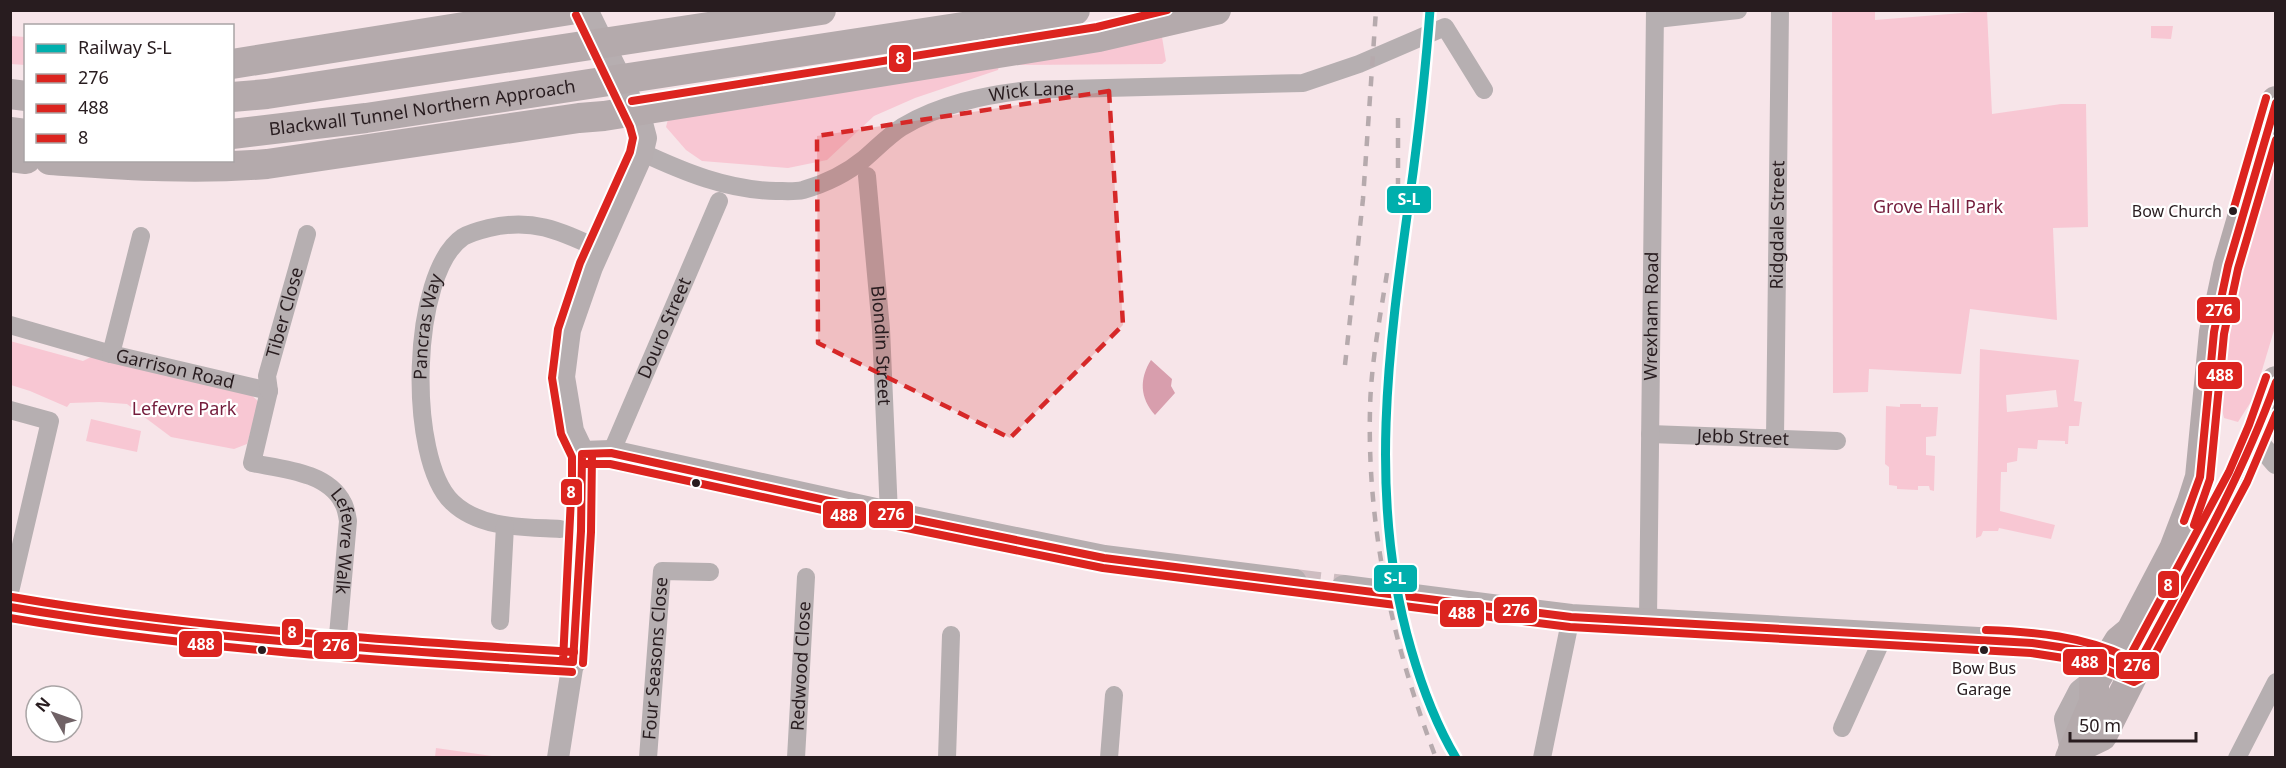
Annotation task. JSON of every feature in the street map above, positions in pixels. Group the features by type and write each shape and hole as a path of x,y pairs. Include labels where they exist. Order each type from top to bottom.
{"highway":[{"name":"Blackwall Tunnel Northern Approach","path":"234,97 267,94 821,10"},
{"name":"Blackwall Tunnel Northern Approach","path":"234,134 366,118 1075,10"},
{"path":"82,162 176,168 237,166 368,151 632,106 1099,37 1216,10"},
{"path":"234,64 581,13"},
{"path":"2072,754 2094,702 2100,671 2119,641 2131,631 2174,549 2200,477 2214,332 2228,266 2276,101"},
{"path":"2072,754 2102,736 2238,477 2276,381"},
{"path":"2200,477 2219,482 2238,477"}],"main road":[{"path":"10,608 337,647 573,663 581,531 582,454 571,431 562,377 568,330 597,248 641,153 644,138 632,106 581,13"},
{"path":"582,454 611,453 1104,558 1294,582"},
{"path":"1344,588 1571,617 2032,643 2086,651 2100,671 2134,672"}],"street":[{"path":"1656,15 1738,10"},
{"name":"Ridgdale Street","path":"1775,439 1780,10"},
{"name":"Wrexham Road","path":"1648,620 1656,15"},
{"name":"Wick Lane","path":"641,153 700,178 729,186 801,191 832,179 863,160 880,143 903,126 936,110 996,94 1028,90 1303,83 1359,64 1445,27 1484,90"},
{"name":"Blondin Street","path":"867,176 881,329 890,514"},
{"name":"Douro Street","path":"611,453 719,201"},
{"name":"Pancras Way","path":"560,529 505,526 474,517 451,502 438,479 429,453 421,398 420,359 428,308 436,277 446,255 463,237 503,225 525,224 545,226 597,248"},
{"name":"Tiber Close","path":"269,391 267,376 307,234"},
{"path":"111,354 141,236"},
{"name":"Garrison Road","path":"10,325 111,354 269,391"},
{"name":"Lefevre Walk","path":"269,391 252,463 310,476 329,486 343,502 348,521 337,647"},
{"path":"10,410 50,422 10,592"},
{"name":"Jebb Street","path":"1650,434 1837,441"},
{"path":"2255,438 2276,463"},
{"path":"500,621 505,526"},
{"name":"Four Seasons Close","path":"648,758 662,571 710,572"},
{"name":"Redwood Close","path":"796,758 806,576"},
{"path":"1542,758 1571,617"},
{"path":"1842,728 1885,633"},
{"path":"947,758 951,635"},
{"path":"558,758 573,663"},
{"path":"2237,758 2276,682"},
{"path":"1109,758 1114,695"}],"highlighted area":[{"path":"1109,91 1123,325 1010,438 818,343 817,136"}],"green space":[{"name":"Grove Hall Park","path":"1832,11 1875,11 1875,20 1987,11 1992,114 2061,104 2086,104 2088,227 2053,228 2057,320 1970,309 1961,374 1869,369 1868,392 1833,393"},
{"path":"2151,26 2173,26 2171,39 2151,38"},
{"path":"1161,31 1166,61 1162,64 1016,65"},
{"path":"11,36 24,37 24,65 11,64"},
{"path":"999,66 998,70 915,98 874,116 827,160 788,168 702,161 686,150 666,127 669,115"},
{"path":"2275,141 2275,327 2254,397 2238,422 2224,418 2222,410 2224,337"},
{"name":"Lefevre Park","path":"10,341 83,361 91,357 250,394 259,402 247,444 234,449 171,437 127,404 70,403 67,407 11,385"},
{"path":"1980,349 2079,360 2074,401 2082,402 2079,426 2069,426 2068,444 2065,444 2065,441 2038,440 2037,449 2018,448 2017,461 2007,463 2007,472 2001,472 2000,511 2055,525 2051,539 1999,528 1998,531 1983,531 1981,536 1976,538","holes":["2056,390 2058,407 2007,412 2006,395"]},
{"path":"1900,404 1938,407 1936,436 1926,437 1926,455 1935,456 1934,491 1930,490 1929,486 1918,486 1918,490 1897,489 1897,486 1889,485 1889,467 1885,464 1886,406 1900,407"},
{"path":"91,419 141,431 137,452 86,441"},
{"path":"436,748 499,757 435,757"}],"shaded area":[{"path":"1151,360 1172,379 1171,386 1175,393 1155,415 1146,402 1143,388 1144,374"}],"tunnel":[{"path":"1294,582 1344,588"}],"railway":[{"path":"1345,365 1363,199 1376,10"},
{"path":"1398,118 1398,188"},
{"path":"1387,273 1372,375 1370,454 1373,498 1378,543 1395,630 1436,758"}],"rail line":[{"name":"S-L","path":"1430,10 1391,352 1386,411 1386,471 1389,531 1397,590 1411,649 1430,705 1456,758"}],"transit line":[{"name":"8","path":"632,101 1097,27 1167,10"},
{"name":"8","path":"563,661 572,457 561,434 552,378 558,329 580,263 630,152 633,138 630,127 576,15"},
{"name":"8","path":"2233,211 2266,98"},
{"name":"276","path":"2184,521 2200,477 2214,332 2228,266 2276,103"},
{"name":"488","path":"2194,525 2210,479 2224,334 2238,269 2276,140"},
{"name":"8","path":"1986,630 2059,636 2095,645 2129,658 2229,472 2266,377"},
{"name":"276","path":"582,454 611,453 1104,558 1571,617 2032,643 2086,651 2134,672 2228,494 2276,382"},
{"name":"488","path":"582,464 610,464 1103,568 1570,627 2031,653 2083,661 2134,682 2143,677 2247,482 2276,414"},
{"name":"276","path":"573,662 581,531 582,454"},
{"name":"488","path":"583,663 591,532 592,454"},
{"name":"8","path":"12,597 151,617 292,632 574,652"},
{"name":"276","path":"10,607 150,627 291,642 573,662"},
{"name":"488","path":"10,618 150,638 291,653 572,672"}],"place":[{"name":"Bow Church","path":"2233,211"},
{"name":"Bow Bus Garage","path":"1984,650"}]}
